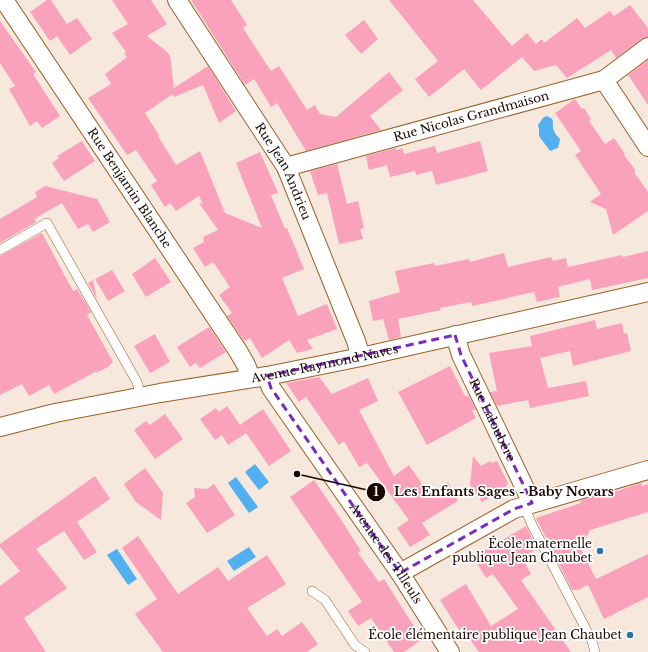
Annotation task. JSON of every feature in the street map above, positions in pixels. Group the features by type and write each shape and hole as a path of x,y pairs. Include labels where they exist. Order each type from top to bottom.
{"street":[{"name":"Rue Benjamin Blanche","path":"4,0 246,365 259,377"},
{"name":"Rue Jean Andrieu","path":"177,0 286,166 361,357"},
{"name":"Rue Nicolas Grandmaison","path":"286,166 604,80 648,47"},
{"path":"604,80 648,147"},
{"name":"Avenue Raymond Naves","path":"0,427 55,413 259,377 361,357 648,292"},
{"name":"Rue Laloubère","path":"455,335 461,355 528,504"},
{"name":"Avenue des Tilleuls","path":"259,377 271,388 400,573 450,652"},
{"path":"400,573 514,509 648,470"}],"lane":[{"path":"0,250 47,223 137,382 141,397"},
{"path":"528,504 557,574 592,641 595,652"},
{"path":"312,591 325,600 355,645 366,652"}],"highlighted area":[{"path":"455,335 461,355 532,503 514,509 400,573 271,388 267,376"}],"water":[{"path":"546,116 553,120 554,131 560,139 558,148 550,151 539,136 538,125"},
{"path":"255,464 269,482 259,490 245,472"},
{"path":"236,477 258,507 249,513 228,483"},
{"path":"249,547 256,557 234,571 227,561"},
{"path":"117,549 137,579 128,585 107,555"}],"building":[{"path":"47,0 51,0 67,24 77,18 92,39 70,55 57,36 50,41 30,12"},
{"path":"112,0 151,0 167,24 147,36 170,56 174,88 208,66 236,111 219,123 203,85 174,97 173,94 145,113 176,165 200,151 225,213 262,228 236,163 260,152 278,193 271,195 304,269 282,278 298,316 327,304 337,329 307,340 313,349 297,353 289,340 262,358 250,338 244,341 227,316 232,313 219,295 230,287 213,262 205,267 193,248 204,242 203,237 218,230 199,203 203,204 199,196 176,211 170,203 165,207 151,185 157,181 136,150 127,155 88,98 111,84 105,74 127,57 124,53 126,52 112,33 128,24"},
{"path":"191,0 231,0 247,25 243,28 271,71 279,66 307,110 315,105 320,114 336,117 389,72 403,90 370,116 381,130 306,151 277,103 271,107 254,79 245,85"},
{"path":"389,0 473,0 512,46 527,33 536,44 542,39 544,43 577,18 585,28 610,11 614,16 630,5 648,28 648,37 642,39 616,58 611,50 567,78 556,65 534,71 522,57 481,90 464,69 429,97 415,79 438,61"},
{"path":"364,20 378,39 361,54 345,35"},
{"path":"0,21 36,72 33,74 60,116 42,128 37,121 30,126 9,89 15,86 0,63"},
{"path":"648,60 648,105 628,75"},
{"path":"575,99 582,109 584,108 591,119 589,121 605,144 614,138 648,192 648,211 613,235 606,209 590,202 601,194 575,155 581,151 555,113"},
{"path":"82,141 95,161 64,181 52,163 59,158 57,156"},
{"path":"480,141 488,171 436,185 432,171 416,175 415,171 390,177 387,165 369,170 366,156 395,148 397,150 402,148 404,154 435,146 437,153"},
{"path":"337,164 347,204 358,201 364,228 360,229 363,239 339,244 327,193 318,195 310,171"},
{"path":"45,186 97,199 110,222 93,232 88,224 78,229 62,203 34,219 36,222 0,243 0,219 37,197 35,192"},
{"path":"42,233 73,291 77,289 91,312 87,315 113,362 108,367 96,373 95,372 54,394 49,385 29,396 22,384 0,395 0,256"},
{"path":"648,251 648,278 592,290 590,279 558,287 560,297 537,302 534,292 472,306 471,302 440,308 441,310 398,319 401,337 389,340 383,319 373,321 369,301 400,292 395,271 434,263 435,266 469,259 470,262 504,253 508,267 551,257 553,261 566,258 568,267"},
{"path":"155,258 171,282 146,297 132,274"},
{"path":"112,270 125,291 108,301 95,279"},
{"path":"93,280 97,299 88,283"},
{"path":"595,320 597,329 622,323 624,334 627,333 631,351 573,366 570,351 540,358 548,388 586,381 589,396 530,408 528,400 497,406 490,392 497,391 489,353 532,346 530,336"},
{"path":"209,327 226,352 200,368 196,363 190,367 177,347"},
{"path":"155,334 170,362 150,373 134,346"},
{"path":"450,366 465,396 469,396 476,410 472,410 476,418 427,445 398,392"},
{"path":"319,377 332,394 368,378 378,401 359,410 394,476 409,465 429,494 448,482 458,501 422,523 430,535 410,547 397,528 409,520 367,463 359,467 344,441 339,445 306,397 299,402 286,383"},
{"path":"227,406 240,425 263,409 291,451 269,466 246,433 228,445 222,435 215,440 200,419 216,408 219,412"},
{"path":"165,414 183,439 155,459 134,430 146,421 150,425"},
{"path":"473,456 481,466 490,461 492,463 497,461 508,483 503,493 500,492 482,502 470,485"},
{"path":"145,468 163,493 161,520 136,502 124,484"},
{"path":"95,476 110,499 77,522 97,552 84,560 64,531 36,549 67,588 24,618 46,652 0,652 0,586 20,571 0,547 0,544"},
{"path":"314,480 361,551 358,553 379,582 384,579 422,639 404,652 394,652 371,618 358,626 348,611 362,602 290,497"},
{"name":"École maternelle publique Jean Chaubet","path":"641,483 642,486 648,484 648,512 590,530 581,549 596,579 648,554 648,597 604,619 588,585 578,590 572,590 536,518 581,503 580,501 595,496 596,498"},
{"path":"214,484 235,515 207,533 186,503 195,497 194,488 207,489"},
{"path":"526,526 537,549 522,557 531,574 521,580 571,652 479,652 462,628 459,630 440,600 466,584 491,626 518,609 493,574 486,578 475,560 483,555 482,552"},
{"path":"138,536 178,594 218,567 228,581 267,555 286,584 247,608 267,636 277,629 282,636 302,622 318,644 307,652 163,652 135,614 157,599 122,548"}],"place":[{"name":"Les Enfants Sages - Baby Novars","path":"297,474"},
{"name":"École maternelle publique Jean Chaubet","path":"600,551"},
{"name":"École élémentaire publique Jean Chaubet","path":"630,635"}]}
